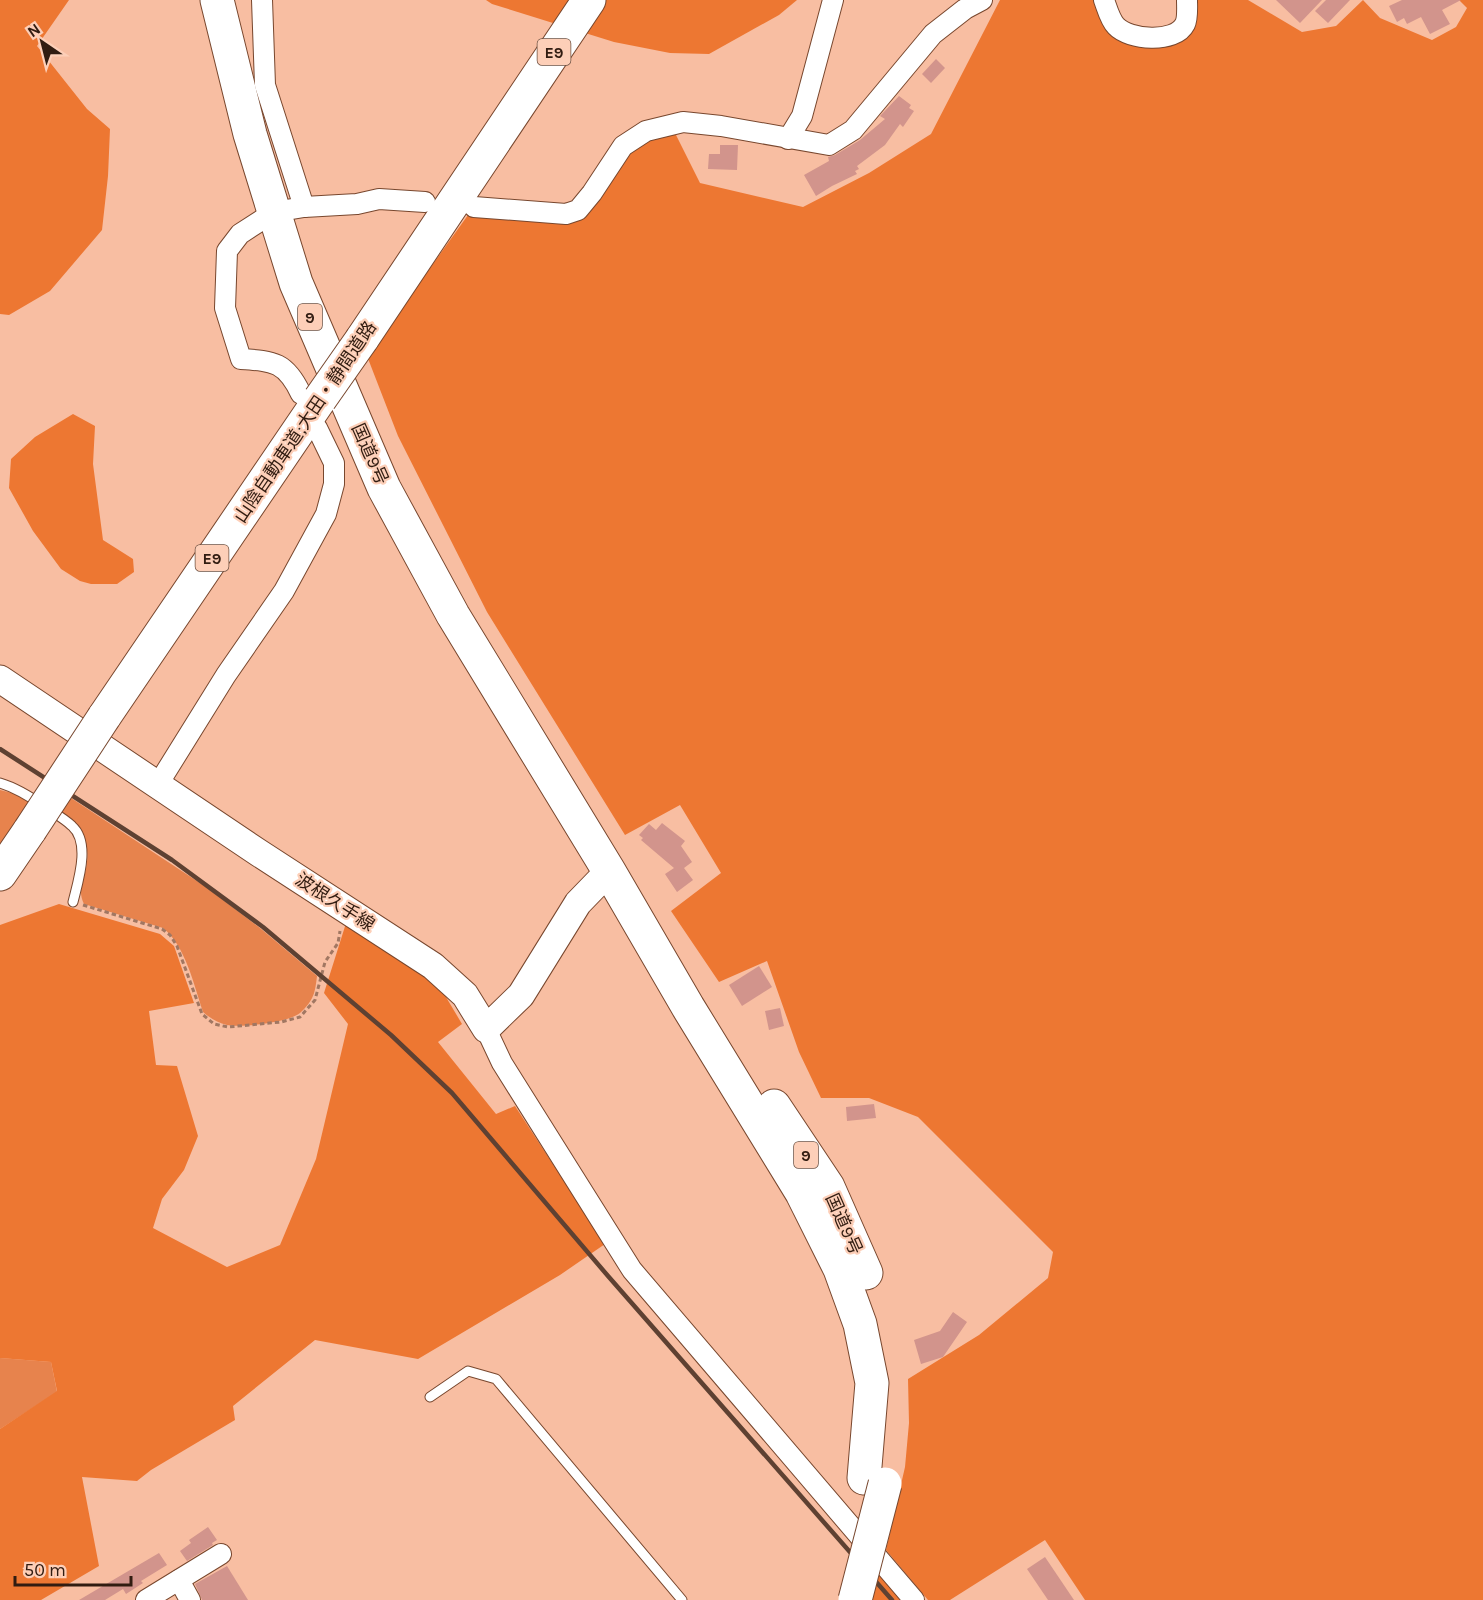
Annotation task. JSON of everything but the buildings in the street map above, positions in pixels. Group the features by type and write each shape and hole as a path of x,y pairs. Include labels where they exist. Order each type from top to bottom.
{"highway":[{"name":"国道9号","path":"217,0 253,90 250,134 289,210 296,283 384,488 453,615 802,1193 840,1269 860,1324 872,1383 874,1481 844,1598"},
{"path":"519,104 579,0"},
{"name":"山陰自動車道;大田・静間道路","path":"0,874 313,407 362,339 433,212 519,104 589,0"},
{"path":"433,212 508,145 605,0"}],"main road":[{"name":"波根久手線","path":"1,683 433,966 465,994 486,1029"},
{"path":"486,1029 521,995 578,903 609,871"}],"street":[{"path":"253,90 262,0"},
{"path":"788,139 802,116 833,0"},
{"path":"474,207 566,214 578,210 623,146 646,131 683,122 721,126 829,146 853,130 933,34 965,9 982,0"},
{"path":"1104,0 1115,26 1126,33 1151,38 1173,35 1185,24 1187,0"},
{"path":"157,786 226,675 284,591 326,514 334,484 334,463 313,407 292,375 268,360 241,359 225,308 227,251 240,234 289,210 357,204 378,199 433,212"},
{"path":"486,1029 502,1063 632,1270 914,1600"},
{"path":"146,1600 221,1554"},
{"path":"179,1580 190,1600"}],"lane":[{"path":"0,783 13,786 74,827 82,846 82,861 73,903"},
{"path":"429,1397 468,1371 496,1379 682,1600"}],"path":[{"path":"73,903 162,929 170,935 177,946 202,1014 214,1024 228,1028 281,1022 300,1017 315,1000 325,962 338,943 345,909"}],"shaded area":[{"path":"0,0 69,0 37,46 87,109 110,129 102,230 50,291 9,315 0,314"},
{"path":"486,0 797,0 779,15 709,54 670,53 614,42 492,4"},
{"path":"1000,0 1099,0 1110,27 1166,39 1192,0 1248,0 1302,32 1336,26 1363,0 1380,18 1432,40 1456,27 1467,8 1459,0 1483,0 1483,1600 1085,1600 1045,1540 950,1600 928,1600 886,1550 905,1467 909,1423 908,1379 979,1335 1048,1278 1053,1252 918,1117 869,1098 821,1098 799,1052 767,961 719,982 671,911 721,873 680,805 625,835 487,612 398,436 367,356 468,215 558,222 640,138 673,129 700,183 803,207 869,173 931,134"},
{"path":"73,414 95,426 93,464 103,540 133,559 134,572 117,584 91,584 80,581 61,569 33,531 9,488 11,459 35,437"},
{"path":"0,790 20,795 34,805 0,854"},
{"path":"68,796 206,887 317,976 313,996 305,1008 295,1016 286,1019 243,1026 224,1024 203,1012 183,955 171,935 163,928 84,904 81,890 87,865 87,847 80,833 59,813"},
{"path":"59,904 160,934 174,946 194,1003 149,1011 156,1065 177,1066 198,1136 184,1170 162,1199 153,1228 227,1267 280,1245 316,1159 348,1024 324,993 347,920 404,954 443,992 462,1024 438,1042 496,1114 515,1106 605,1244 560,1275 418,1359 315,1340 233,1406 235,1420 151,1470 137,1481 82,1477 99,1566 41,1600 0,1600 0,1429 57,1391 51,1362 0,1358 0,925"},
{"path":"0,1358 51,1362 57,1392 0,1429"},
{"path":"880,1571 904,1600 872,1600"}],"railway":[{"path":"0,749 172,860 263,927 391,1035 452,1093 608,1276 892,1600"}]}
